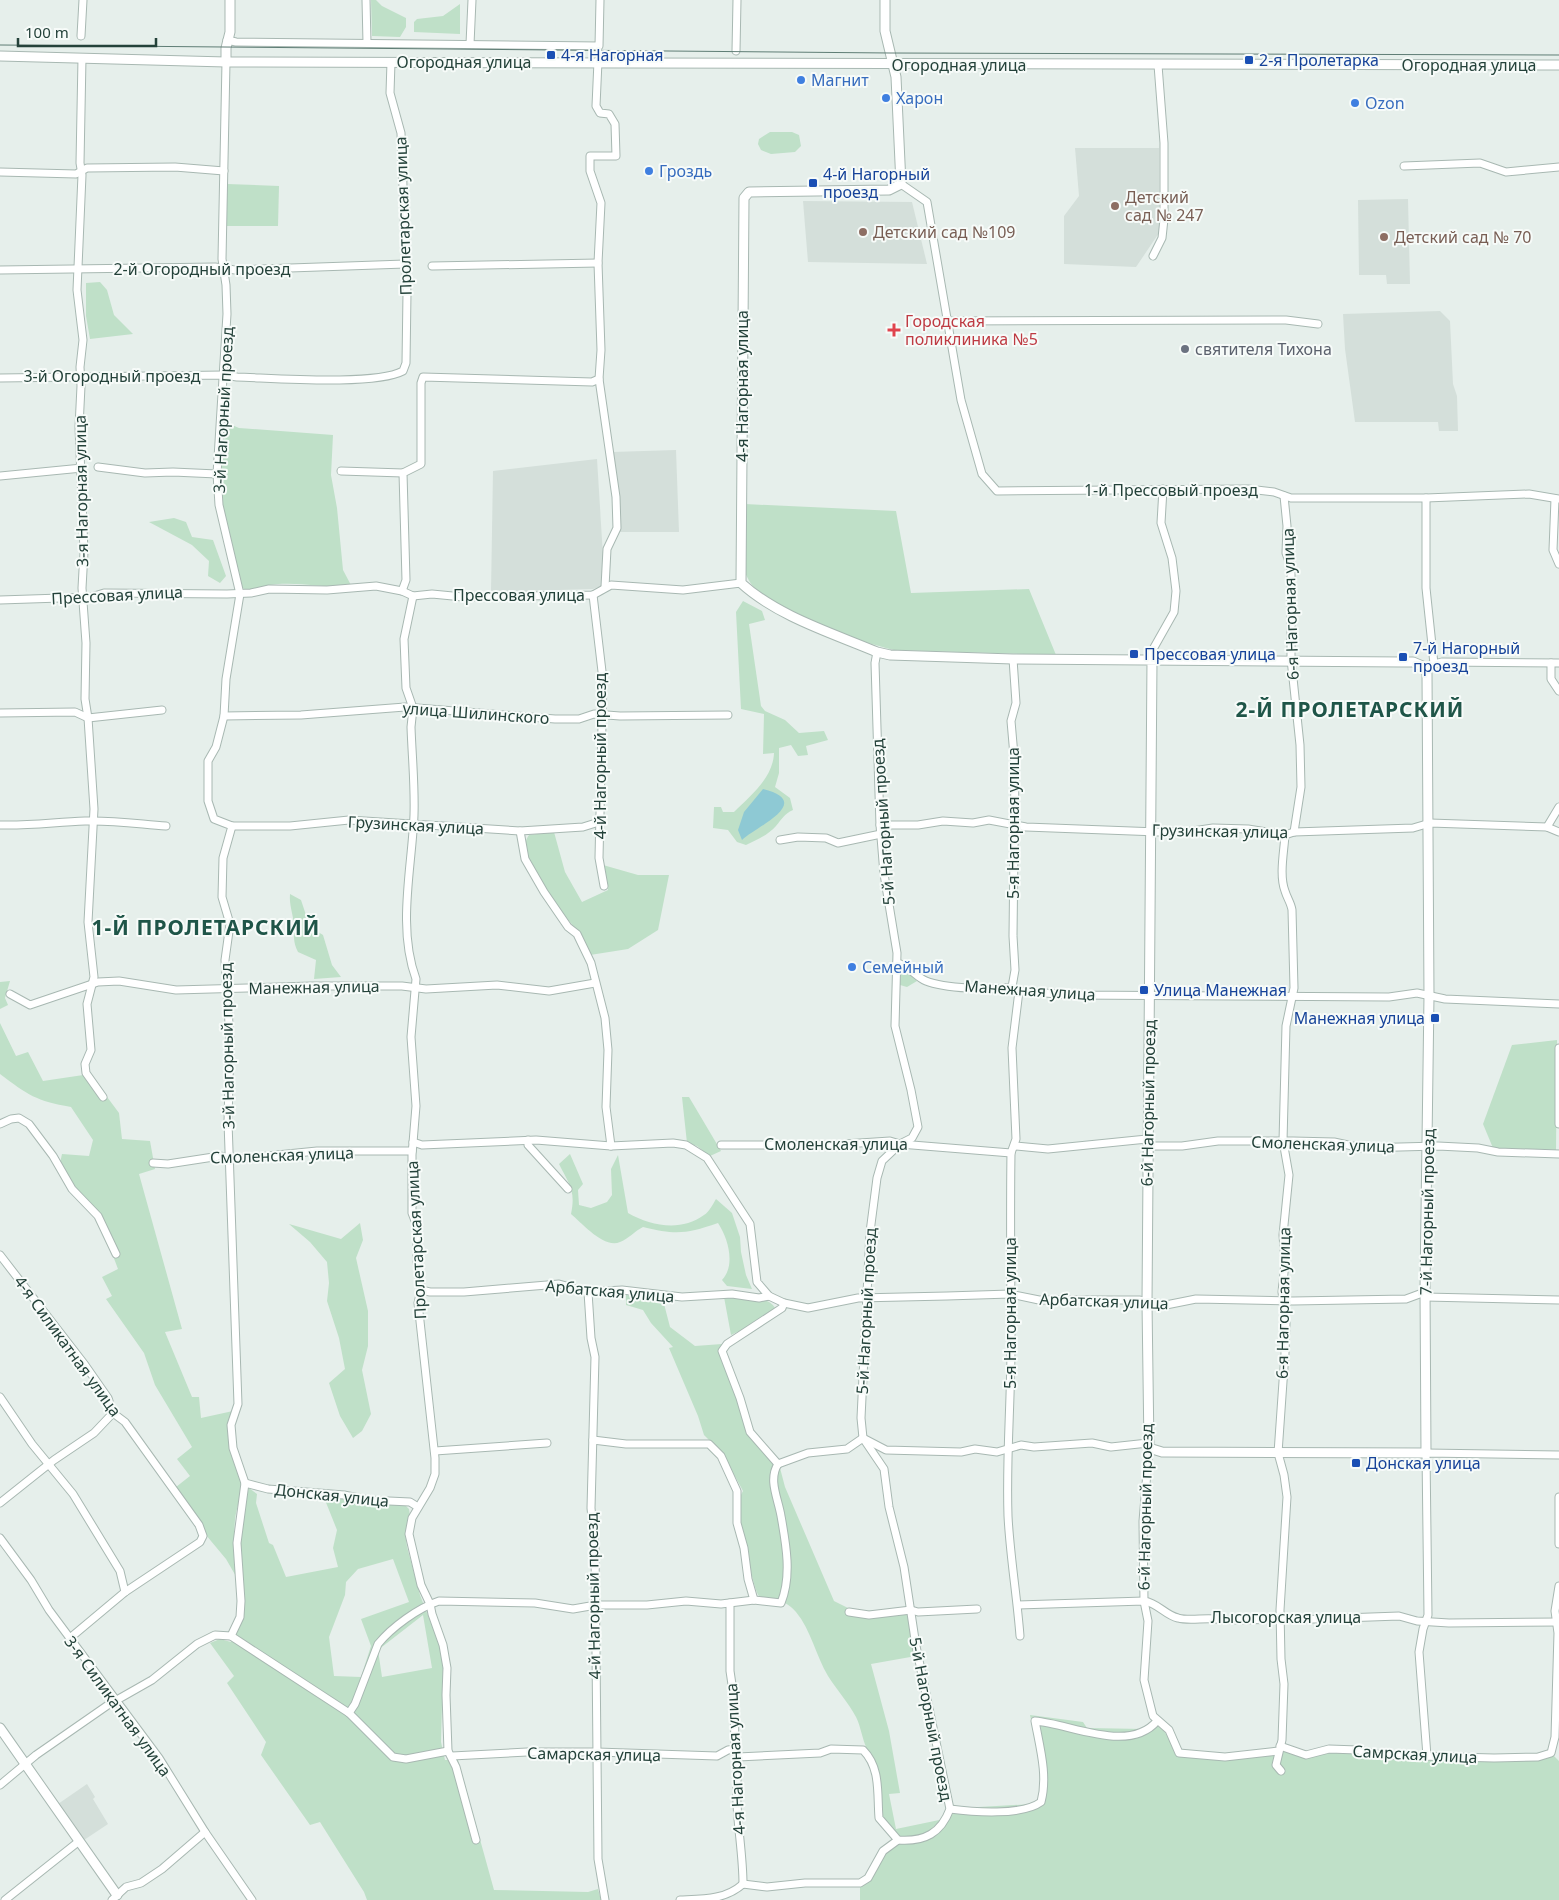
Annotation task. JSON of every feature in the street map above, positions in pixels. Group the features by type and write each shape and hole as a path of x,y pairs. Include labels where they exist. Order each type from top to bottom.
{"street":[{"path":"81,36 83,0"},
{"name":"3-й Нагорный проезд","path":"230,0 230,32 227,40 226,62 222,259 227,314 217,474 219,505 240,594 226,679 224,716 216,747 208,761 208,801 214,819 232,826 223,858 222,897 230,924 225,960 230,1040 228,1122 238,1404 231,1425 233,1448 245,1483"},
{"path":"366,0 367,43"},
{"path":"470,44 472,0"},
{"path":"227,40 599,46 600,0"},
{"path":"736,0 736,51"},
{"path":"885,0 886,31 894,64 901,184 927,202 946,321 1286,320 1318,324"},
{"name":"Огородная улица","path":"0,56 226,62 598,61 1158,66 1559,65"},
{"name":"3-я Нагорная улица","path":"82,58 78,290 83,340 79,426 82,468 82,541 84,552 82,598 86,643 84,699 88,718 94,821 88,922 93,984 87,1004 91,1050 86,1064 86,1073 103,1097"},
{"path":"598,61 596,106 600,113 608,114 615,124 616,156 590,156 590,171 601,203 598,262 601,350 599,379 616,497 617,528 607,549 605,587"},
{"name":"Пролетарская улица","path":"391,62 390,94 401,133 406,363 403,371"},
{"path":"1153,256 1162,238 1164,219 1164,143 1158,66"},
{"path":"1404,166 1480,163 1506,172 1559,167"},
{"path":"0,172 63,175 76,174 87,168 175,167 224,171"},
{"name":"4-я Нагорная улица","path":"741,583 744,198 749,192 889,190 901,184"},
{"path":"432,266 598,262"},
{"name":"2-й Огородный проезд","path":"0,270 215,266 224,269 405,264"},
{"name":"1-й Прессовый проезд","path":"946,321 961,400 982,474 997,491 1248,489 1274,492 1291,498 1426,498 1529,494 1557,499"},
{"name":"3-й Огородный проезд","path":"0,378 81,375 224,375 237,377 363,379 394,376 403,371"},
{"path":"341,471 403,473 421,464 421,383 423,377 592,382 599,379"},
{"path":"0,476 82,468"},
{"path":"98,468 145,473 217,474"},
{"path":"402,591 406,580 403,473"},
{"name":"6-й Нагорный проезд","path":"1157,1721 1153,1716 1144,1680 1148,1622 1144,1601 1143,1521 1148,1445 1147,1142 1152,650 1174,612 1176,598 1172,558 1161,523 1163,489"},
{"name":"6-я Нагорная улица","path":"1284,496 1287,526 1286,553 1291,568 1291,659 1300,744 1301,787 1294,832"},
{"path":"1426,498 1426,588 1434,664"},
{"path":"1557,499 1553,550 1559,564"},
{"path":"741,583 752,593 787,613 877,652 890,655 1014,659 1291,659 1413,662 1425,667 1434,664 1512,661 1557,663 1552,679 1559,691"},
{"name":"Прессовая улица","path":"0,600 82,598 104,593 240,594 269,589 327,590 376,586 402,591 413,596 432,594 463,596 593,594 611,585 683,590 741,583"},
{"name":"4-й Нагорный проезд","path":"593,594 603,680 599,858 604,886"},
{"name":"Пролетарская улица","path":"413,596 404,639 406,688 413,708 411,727 413,824 408,927 416,987 411,1037 416,1106 412,1151 412,1213 417,1226 416,1262 421,1290 418,1303 435,1474 430,1488 412,1518 409,1534 421,1585 430,1604 443,1645 447,1668 446,1695 450,1754 476,1840"},
{"name":"5-й Нагорный проезд","path":"877,652 875,663 880,825 884,874 897,962 896,1026 918,1127 912,1138 900,1144 882,1161 878,1178 872,1209 861,1418 863,1438 884,1469 889,1507 904,1567 916,1646 950,1808 944,1825 935,1833 927,1837 898,1840"},
{"name":"5-я Нагорная улица","path":"1014,659 1016,703 1011,720 1015,767 1015,989 1012,1048 1015,1146 1011,1153 1009,1449 1007,1457 1009,1539 1018,1605 1020,1636"},
{"name":"7-й Нагорный проезд","path":"1425,667 1427,674 1430,823 1425,1295 1428,1615 1419,1652 1427,1756"},
{"name":"улица Шилинского","path":"224,716 300,715 413,708 555,719 579,719 594,714 728,715"},
{"path":"0,713 75,712 88,718 162,710"},
{"path":"1547,827 1559,807"},
{"name":"Грузинская улица","path":"232,826 290,826 348,820 520,832 583,827 599,822"},
{"name":"Грузинская улица","path":"880,825 918,825 943,821 974,823 990,820 1026,827 1186,832 1213,828 1248,829 1285,835 1294,832 1413,828 1430,823 1547,827 1559,832"},
{"path":"0,825 31,826 94,821 166,826"},
{"path":"520,832 525,859 544,892 583,946 591,963 605,1018 608,1050 606,1107 611,1146"},
{"path":"780,840 798,837 826,838 838,843 881,834"},
{"name":"6-я Нагорная улица","path":"1281,1771 1276,1765 1284,1684 1280,1619 1287,1497 1284,1474 1278,1453 1286,1323 1282,1301 1285,1263 1283,1235 1289,1175 1284,1141 1286,1026 1293,997 1292,910 1290,900 1285,892 1285,835"},
{"name":"Манежная улица","path":"897,962 901,963 917,977 929,982 992,990 1015,989 1071,995 1149,996 1389,997 1417,993 1445,999 1559,1004"},
{"name":"Манежная улица","path":"10,994 30,1005 93,984 119,981 176,990 311,986 416,987 497,985 549,991 595,983"},
{"path":"1559,1048 1559,1124"},
{"path":"0,1124 19,1118 29,1124 47,1148 72,1189 98,1216 116,1254"},
{"path":"528,1140 528,1145 568,1189"},
{"path":"413,1142 422,1145 528,1140 611,1146 673,1143 686,1145 707,1158 750,1224 757,1282 769,1296 784,1303 782,1308 727,1344 722,1351 740,1398 750,1432 778,1464"},
{"name":"Смоленская улица","path":"721,1145 829,1145 890,1141 900,1144 1011,1153"},
{"name":"Смоленская улица","path":"1015,1146 1048,1149 1147,1142 1182,1146 1218,1142 1284,1141 1334,1142 1362,1148 1428,1146 1559,1154"},
{"name":"Смоленская улица","path":"153,1163 168,1164 220,1156 229,1158 317,1151 412,1151"},
{"name":"4-я Силикатная улица","path":"0,1255 85,1365 108,1398 113,1413 125,1422 199,1525 203,1536 200,1542 125,1592"},
{"name":"Арбатская улица","path":"421,1290 430,1292 464,1292 559,1284 588,1292 622,1290 682,1297 732,1294 759,1298 769,1296"},
{"name":"4-й Нагорный проезд","path":"588,1292 591,1338 595,1357 591,1508 595,1549 598,1859 605,1900"},
{"name":"Арбатская улица","path":"784,1303 808,1308 858,1298 1010,1294 1039,1300 1126,1299 1166,1305 1196,1299 1282,1301 1406,1298 1425,1295 1559,1300"},
{"path":"0,1398 48,1465 73,1494 120,1571 125,1592 70,1638"},
{"path":"0,1503 48,1465 94,1433 113,1413"},
{"path":"0,1784 24,1764 117,1700 140,1685 152,1680 197,1644 215,1635 231,1636 349,1713 355,1704 378,1644 384,1636 430,1604 438,1601 485,1601 508,1604 534,1603 573,1609 596,1604 647,1605 686,1601 730,1603 754,1600 781,1603 787,1587 787,1571 781,1516 773,1484 774,1470 778,1464 808,1453 847,1449 863,1438 886,1450 961,1452 975,1449 997,1452 1021,1445 1034,1447 1092,1443 1111,1447 1148,1445 1162,1452 1559,1455"},
{"path":"593,1440 626,1444 709,1444 721,1456 737,1491 737,1524 744,1548 748,1579 754,1600"},
{"path":"434,1451 547,1442"},
{"path":"231,1636 240,1617 238,1522 245,1483"},
{"name":"Донская улица","path":"245,1483 268,1489 344,1495 368,1500 410,1502 418,1507"},
{"path":"1559,1498 1559,1544"},
{"name":"3-я Силикатная улица","path":"0,1538 70,1638 159,1758 205,1832 252,1900"},
{"path":"1558,1622 1555,1611 1559,1586"},
{"name":"Лысогорская улица","path":"1018,1605 1144,1601 1154,1602 1177,1618 1280,1619 1399,1616 1425,1622 1558,1622"},
{"name":"4-я Нагорная улица","path":"730,1603 732,1628 730,1671 734,1698 735,1750 738,1757 736,1797 743,1884"},
{"path":"849,1612 869,1615 911,1610 918,1612 977,1610"},
{"name":"Самрская улица","path":"1157,1721 1168,1730 1179,1753 1225,1756 1279,1749 1306,1755 1329,1749 1358,1750 1381,1755 1494,1758 1544,1756 1551,1753 1555,1736 1558,1622"},
{"name":"Самарская улица","path":"349,1713 392,1757 406,1759 450,1754 527,1752 717,1756 728,1750 735,1750"},
{"path":"950,1808 1016,1811 1035,1807 1041,1802 1044,1792 1044,1769 1036,1721 1052,1722 1077,1732 1096,1735 1129,1735 1144,1732 1157,1721"},
{"path":"0,1728 117,1898 126,1888 141,1883 162,1869 205,1832"},
{"path":"680,1900 718,1898 733,1894 743,1884 767,1887 805,1883 860,1883 868,1878 883,1851 898,1840 879,1818 876,1778 871,1758 863,1750 830,1749 820,1753 738,1757"},
{"path":"5,1900 78,1842"}],"shaded area":[{"name":"Детский сад № 247","path":"1075,148 1159,148 1159,233 1136,267 1064,264 1064,216 1079,196"},
{"name":"Детский сад № 70","path":"1408,199 1410,284 1387,284 1386,275 1359,275 1358,200"},
{"name":"Детский сад №109","path":"803,201 912,202 927,264 808,262"},
{"path":"1440,311 1450,321 1453,384 1457,396 1458,431 1439,431 1438,422 1355,422 1345,349 1343,314"},
{"path":"676,450 679,532 620,532 612,452"},
{"path":"597,459 604,572 601,586 593,589 491,592 493,471"},
{"path":"87,1784 95,1797 93,1799 108,1824 84,1840 58,1804"}],"green space":[{"path":"371,0 376,0 382,6 406,18 406,27 400,37 372,36"},
{"path":"460,4 460,34 414,32 414,22 417,19 443,16"},
{"path":"770,132 792,132 799,135 801,146 795,152 771,154 761,150 758,144 759,139"},
{"path":"227,184 279,186 278,226 225,226"},
{"path":"100,282 107,290 114,315 133,334 90,339 86,316 86,283"},
{"path":"225,422 239,428 333,435 331,475 337,508 343,570 352,587 279,584 247,590 240,586 222,505 221,473"},
{"path":"745,504 896,511 911,593 1029,589 1056,655 894,650 860,640 803,617 769,598 750,583 744,570"},
{"path":"174,518 186,522 192,537 213,540 226,576 220,583 208,576 209,561 192,545 149,522"},
{"path":"743,601 762,611 765,620 749,624 761,706 765,711 785,720 799,733 824,731 828,740 806,746 808,755 798,756 791,745 779,748 779,773 775,787 790,798 793,810 785,815 769,832 746,845 737,842 728,830 713,828 714,807 721,807 723,812 734,812 760,785 773,762 774,753 763,754 764,714 741,709 736,612"},
{"path":"554,832 565,872 582,902 608,890 603,865 638,875 669,875 658,930 628,949 590,955 580,934 553,901 534,872 528,857 525,845 529,835"},
{"path":"290,894 301,900 310,927 323,935 332,965 341,977 314,979 316,960 298,952 295,945"},
{"path":"901,967 917,981 907,987 900,985"},
{"path":"10,981 5,998 8,1005 0,1009 0,982"},
{"path":"0,1023 16,1056 28,1052 43,1081 90,1074 119,1113 122,1139 150,1141 155,1169 139,1174 182,1329 165,1332 192,1397 199,1397 201,1418 233,1411 228,1432 239,1472 241,1487 234,1527 237,1578 226,1559 206,1535 176,1487 190,1476 177,1459 192,1447 155,1385 144,1353 106,1299 112,1296 102,1277 118,1269 100,1227 60,1163 62,1154 89,1156 93,1140 71,1107 33,1096 0,1074"},
{"path":"1557,1040 1556,1150 1493,1148 1483,1124 1512,1045"},
{"path":"682,1097 689,1097 721,1151 710,1156 697,1146 687,1143"},
{"path":"570,1154 583,1184 578,1190 579,1205 591,1208 607,1202 612,1195 611,1169 618,1155 628,1213 637,1218 656,1224 686,1224 706,1214 716,1199 732,1213 740,1237 746,1275 752,1289 727,1286 722,1280 729,1267 730,1259 725,1236 718,1223 681,1232 643,1227 620,1242 607,1242 600,1239 571,1214 572,1193 569,1182 559,1164"},
{"path":"360,1223 363,1240 356,1258 368,1311 368,1346 362,1370 371,1414 362,1431 353,1438 340,1416 329,1383 345,1369 339,1338 327,1301 329,1283 327,1262 310,1242 289,1224 341,1239"},
{"path":"626,1295 663,1300 670,1327 695,1346 722,1344 719,1352 739,1399 741,1416 748,1433 766,1455 780,1468 785,1487 834,1601 854,1611 903,1610 908,1614 916,1656 871,1664 889,1731 900,1793 889,1794 896,1829 944,1819 932,1831 903,1838 887,1826 881,1809 877,1769 865,1745 856,1717 828,1676 806,1627 796,1612 781,1601 759,1596 750,1568 738,1511 738,1501 743,1491 723,1454 704,1435 698,1416 669,1348 673,1347 651,1323 643,1310 626,1305"},
{"path":"724,1297 762,1299 772,1304 775,1308 752,1325 731,1335"},
{"path":"249,1488 257,1494 256,1503 269,1543 273,1545 286,1577 338,1567 333,1548 337,1530 323,1495 404,1504 409,1509 410,1516 405,1533 407,1547 420,1595 440,1646 443,1668 441,1742 445,1760 458,1760 494,1890 588,1892 598,1889 601,1900 367,1900 364,1892 320,1822 310,1825 261,1755 266,1742 227,1683 234,1676 210,1643 220,1639 231,1642 240,1620 242,1596 240,1539","holes":["393,1559 409,1602 361,1619 371,1646 361,1677 334,1676 329,1637 345,1595 346,1582 358,1569","423,1615 432,1668 382,1677 378,1650"]},
{"path":"1030,1715 1083,1722 1087,1728 1144,1729 1150,1723 1163,1730 1176,1750 1189,1757 1284,1750 1307,1757 1330,1751 1539,1759 1553,1755 1559,1761 1559,1900 860,1900 860,1884 873,1874 891,1848 900,1843 931,1837 961,1808 1033,1804 1039,1801 1042,1779 1041,1768"}],"water":[{"path":"763,789 778,794 784,800 783,807 778,814 742,840 738,830 744,812"}],"tram line":[{"path":"0,45 890,53 1559,55"}],"place":[{"name":"4-я Нагорная","path":"551,55"},
{"name":"2-я Пролетарка","path":"1249,60"},
{"name":"Магнит","path":"801,80"},
{"name":"Харон","path":"886,98"},
{"name":"Ozon","path":"1355,103"},
{"name":"Гроздь","path":"649,171"},
{"name":"4-й Нагорный проезд","path":"813,183"},
{"name":"Детский сад № 247","path":"1115,206"},
{"name":"Детский сад №109","path":"863,232"},
{"name":"Детский сад № 70","path":"1384,237"},
{"name":"Городская поликлиника №5","path":"894,330"},
{"name":"святителя Тихона","path":"1185,349"},
{"name":"Прессовая улица","path":"1134,654"},
{"name":"7-й Нагорный проезд","path":"1403,657"},
{"name":"Семейный","path":"852,967"},
{"name":"Улица Манежная","path":"1144,990"},
{"name":"Манежная улица","path":"1435,1018"},
{"name":"Донская улица","path":"1356,1463"}],"district":[{"name":"2-Й ПРОЛЕТАРСКИЙ","path":"1350,710"},
{"name":"1-Й ПРОЛЕТАРСКИЙ","path":"206,928"}]}
